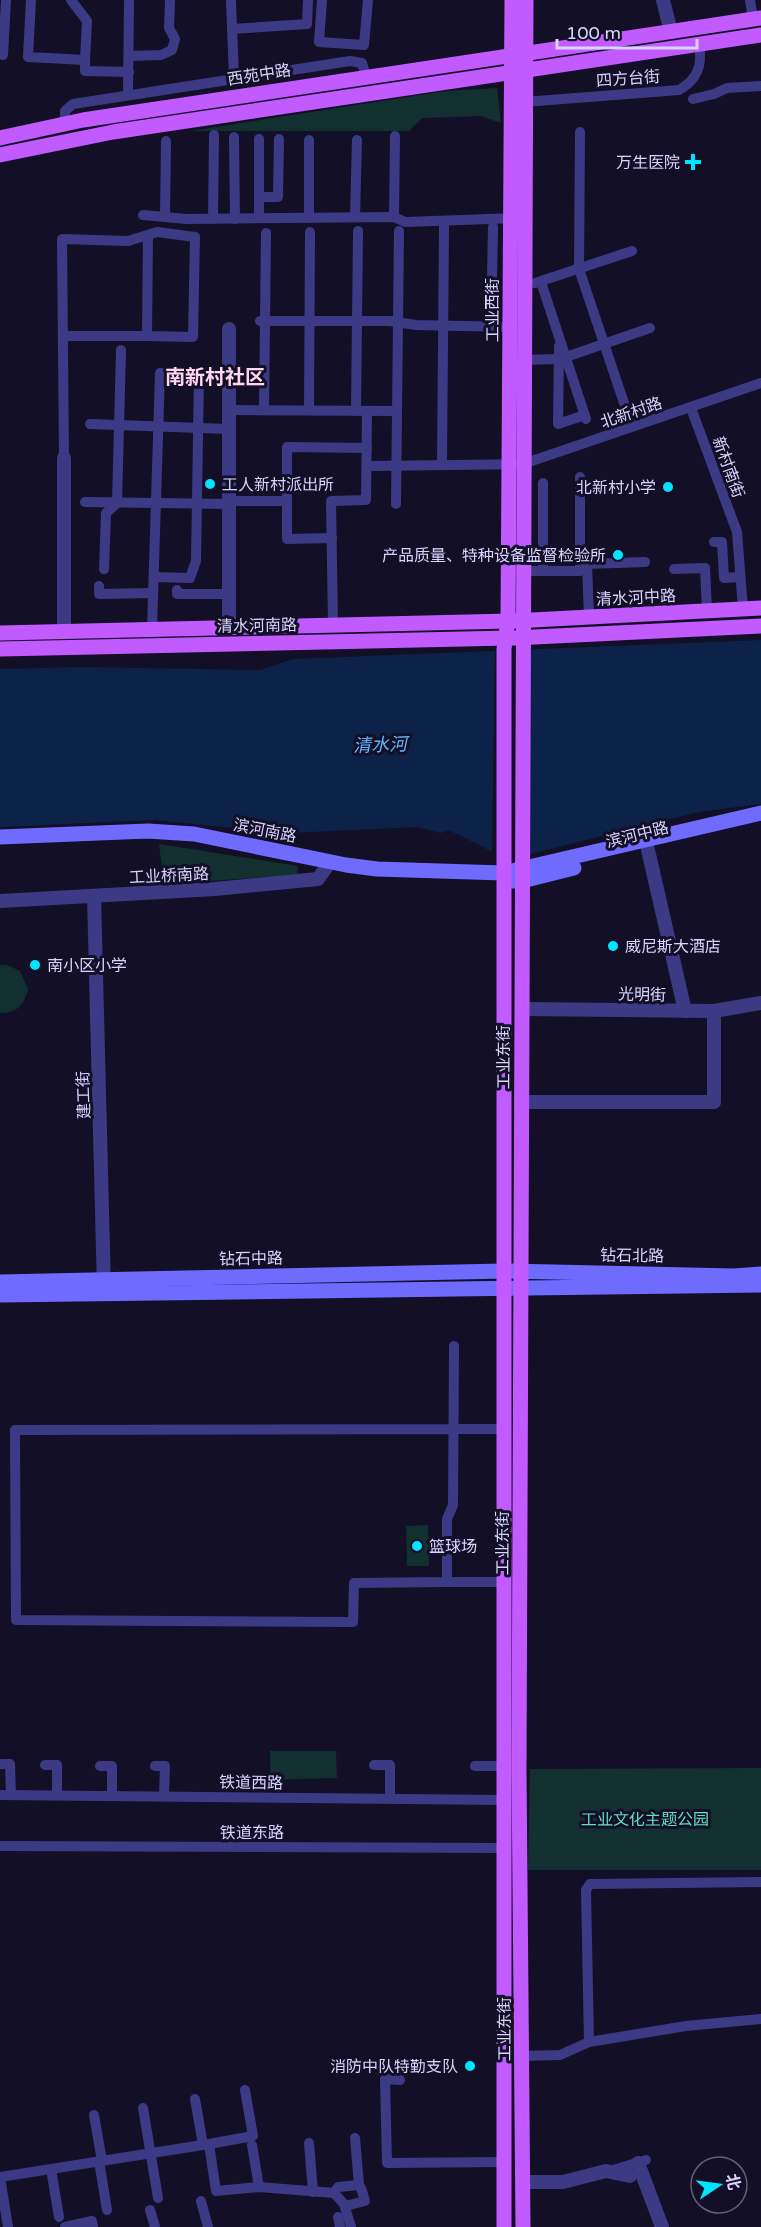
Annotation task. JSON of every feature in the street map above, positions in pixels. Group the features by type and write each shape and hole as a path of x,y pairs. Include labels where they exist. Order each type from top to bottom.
{"main road":[{"name":"工业西街","path":"508,642 514,621 515,592 517,360 517,55 512,0"},
{"name":"工业西街","path":"517,55 526,0"},
{"name":"西苑中路","path":"0,138 65,124 366,76 757,19"},
{"path":"0,155 113,132 761,35"},
{"name":"工业西街","path":"517,72 524,102 517,218"},
{"name":"工业西街","path":"517,283 510,327 517,360"},
{"name":"工业西街","path":"515,592 523,570 516,464"},
{"path":"480,622 499,610 515,592 535,616 543,619"},
{"name":"清水河中路","path":"514,621 761,608"},
{"name":"清水河南路","path":"0,633 514,621"},
{"path":"508,642 534,636 761,626"},
{"name":"清水河南路","path":"0,649 508,642"},
{"name":"工业东街","path":"508,642 522,870 519,1776 523,2227"},
{"name":"工业东街","path":"504,2227 503,871 508,642"},
{"name":"滨河中路","path":"522,870 761,813"},
{"name":"滨河中路","path":"522,870 648,850 761,823"},
{"name":"滨河南路","path":"0,837 148,831 194,834 329,865"},
{"name":"滨河南路","path":"0,843 151,837 329,865 377,869 522,870"},
{"name":"钻石北路","path":"503,1271 734,1276 761,1274"},
{"name":"钻石中路","path":"0,1295 104,1286 503,1271"},
{"name":"钻石中路","path":"0,1282 104,1286 503,1287"},
{"name":"钻石北路","path":"503,1287 642,1289 761,1286"},
{"path":"504,2029 522,2029"},
{"path":"504,2090 522,2090"}],"street":[{"path":"3,55 6,0"},
{"path":"31,0 28,57 86,60"},
{"path":"71,0 87,21 85,71 129,72"},
{"path":"128,94 129,0"},
{"path":"130,56 161,55 172,50 175,39 169,28 170,0"},
{"path":"231,0 234,78"},
{"path":"232,28 307,24 308,0"},
{"path":"322,0 319,42 364,45 368,0"},
{"path":"663,0 671,32"},
{"path":"750,0 757,19"},
{"path":"699,45 701,64 689,84 693,102 727,88 761,86"},
{"path":"65,124 65,111 73,104 128,94 357,61 362,63 366,76"},
{"name":"四方台街","path":"524,102 679,90 689,84"},
{"path":"580,132 579,269 624,406"},
{"path":"213,219 214,135"},
{"path":"394,217 395,136"},
{"path":"234,137 234,219"},
{"path":"259,218 260,139"},
{"path":"259,197 278,197 279,139"},
{"path":"309,140 309,218"},
{"path":"355,217 357,140"},
{"path":"165,217 166,141"},
{"path":"214,155 234,155"},
{"path":"143,215 213,219 394,217 405,222 517,218"},
{"path":"442,465 444,226"},
{"path":"491,327 493,227"},
{"path":"333,624 331,501 366,500 367,448 362,411 357,321 358,231"},
{"path":"396,504 399,231"},
{"path":"64,631 65,336 62,239 128,241 157,232 195,237 194,337 65,336"},
{"path":"309,411 310,232"},
{"path":"264,410 263,321 266,233"},
{"path":"147,336 148,235"},
{"path":"517,283 541,282 632,251"},
{"path":"541,282 559,337 562,358 558,424 586,417 562,358"},
{"path":"263,321 357,321 510,327"},
{"path":"517,360 562,358 650,327"},
{"path":"229,329 229,627"},
{"path":"104,569 106,513 117,503 121,350"},
{"path":"152,629 160,373 199,374 196,561 190,578 154,577"},
{"name":"北新村路","path":"372,466 516,464 761,383"},
{"name":"新村南街","path":"691,408 737,532 743,609"},
{"path":"228,410 397,411"},
{"path":"90,424 228,429"},
{"path":"332,538 287,539 287,447 367,448"},
{"path":"523,570 580,571 580,477"},
{"path":"543,483 543,571"},
{"path":"85,502 197,504 287,501"},
{"path":"714,542 722,542 724,578 740,577"},
{"path":"589,617 587,564 645,562"},
{"path":"674,569 705,568 707,611"},
{"path":"99,586 99,594 153,593"},
{"path":"177,590 177,594 229,594"},
{"path":"648,850 685,1011"},
{"name":"工业桥南路","path":"0,901 318,879 329,865"},
{"name":"建工街","path":"94,896 104,1286"},
{"name":"光明街","path":"522,1009 714,1011 761,1003"},
{"path":"521,1102 714,1102 714,1011"},
{"path":"447,1582 447,1519 453,1504 453,1346"},
{"path":"502,1582 354,1583 353,1622 16,1620 15,1430 503,1429"},
{"path":"0,1764 10,1764 5,1795"},
{"path":"45,1765 57,1765 57,1795"},
{"path":"374,1765 390,1765 390,1798"},
{"path":"100,1766 112,1766 112,1796"},
{"path":"155,1766 165,1766 164,1796"},
{"path":"475,1766 502,1766"},
{"name":"铁道西路","path":"5,1795 502,1800"},
{"name":"铁道东路","path":"0,1846 503,1848"},
{"path":"589,2042 586,1890 591,1884 761,1882"},
{"path":"522,2056 561,2055 589,2042 698,2024 761,2019"},
{"path":"400,2080 385,2079 387,2163 504,2162"},
{"path":"9,2227 0,2177 253,2136 245,2090"},
{"path":"195,2099 216,2191 259,2187 334,2193 345,2206 351,2227"},
{"path":"143,2108 159,2198"},
{"path":"94,2115 107,2210"},
{"path":"334,2193 338,2187 359,2185 355,2138"},
{"path":"309,2143 313,2192"},
{"path":"252,2145 259,2187"},
{"path":"523,2182 563,2182 642,2161 662,2227"},
{"path":"51,2169 59,2217"},
{"path":"606,2171 630,2176"},
{"path":"345,2206 365,2201 361,2188"},
{"path":"201,2201 208,2227"},
{"path":"150,2210 155,2227"},
{"path":"65,2227 92,2221 93,2227"}],"green space":[{"path":"497,88 501,123 481,116 422,118 409,131 190,131 446,91"},
{"path":"159,844 298,866 297,875 164,884"},
{"path":"0,965 7,965 20,971 28,989 19,1007 0,1013"},
{"name":"篮球场","path":"428,1525 429,1566 407,1566 406,1526"},
{"path":"270,1751 336,1751 337,1778 270,1780"},
{"name":"工业文化主题公园","path":"761,1768 761,1870 528,1870 530,1769"}],"water":[{"name":"清水河","path":"761,640 761,804 699,812 530,854 495,853 449,830 441,833 417,827 290,833 289,826 252,830 154,820 0,827 0,669 82,667 260,670 293,659"}],"pier":[{"path":"495,649 529,649 526,857 492,855"}],"place":[{"name":"万生医院","path":"693,162"},
{"name":"工人新村派出所","path":"210,484"},
{"name":"北新村小学","path":"668,487"},
{"name":"产品质量、特种设备监督检验所","path":"618,555"},
{"name":"威尼斯大酒店","path":"613,946"},
{"name":"南小区小学","path":"35,965"},
{"name":"篮球场","path":"417,1546"},
{"name":"消防中队特勤支队","path":"470,2066"}],"district":[{"name":"南新村社区","path":"215,377"}]}
